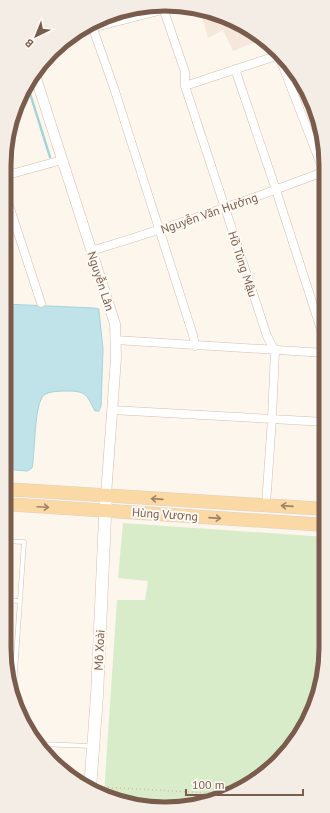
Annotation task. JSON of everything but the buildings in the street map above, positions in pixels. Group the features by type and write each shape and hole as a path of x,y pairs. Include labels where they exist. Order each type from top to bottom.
{"main road":[{"name":"Hùng Vương","path":"11,489 319,509"},
{"name":"Mô Xoài","path":"90,782 104,554 104,510 106,495"},
{"name":"Hùng Vương","path":"11,504 319,525"}],"street":[{"name":"Hồ Tùng Mậu","path":"164,11 185,72 185,86 267,336 275,351 266,505"},
{"path":"109,22 149,12"},
{"path":"93,29 114,88 160,230 193,335 195,346"},
{"path":"185,86 273,55"},
{"path":"283,65 319,160"},
{"path":"235,69 319,323"},
{"name":"Nguyễn Lân","path":"37,79 115,324 116,358 106,495"},
{"path":"11,174 62,160"},
{"name":"Nguyễn Văn Hưởng","path":"92,251 160,230 319,175"},
{"path":"11,211 41,303"},
{"path":"115,340 319,353"},
{"path":"112,410 319,422"}],"lane":[{"path":"11,541 24,542 15,683"},
{"path":"11,600 20,601"},
{"path":"45,744 93,746"}],"path":[{"path":"103,789 216,793"}],"shaded area":[{"path":"202,15 215,19 233,27 257,41 233,51 223,30 208,38"}],"green space":[{"path":"123,523 319,537 319,658 314,688 303,716 293,734 281,750 267,764 251,776 215,794 175,802 145,801 125,797 104,789 117,600 145,600 148,581 118,578"}],"water":[{"path":"11,304 99,309 103,349 101,406 99,411 95,411 86,395 83,393 68,391 44,395 38,408 32,468 27,471 11,470"}],"waterway":[{"path":"30,92 50,157"}]}
